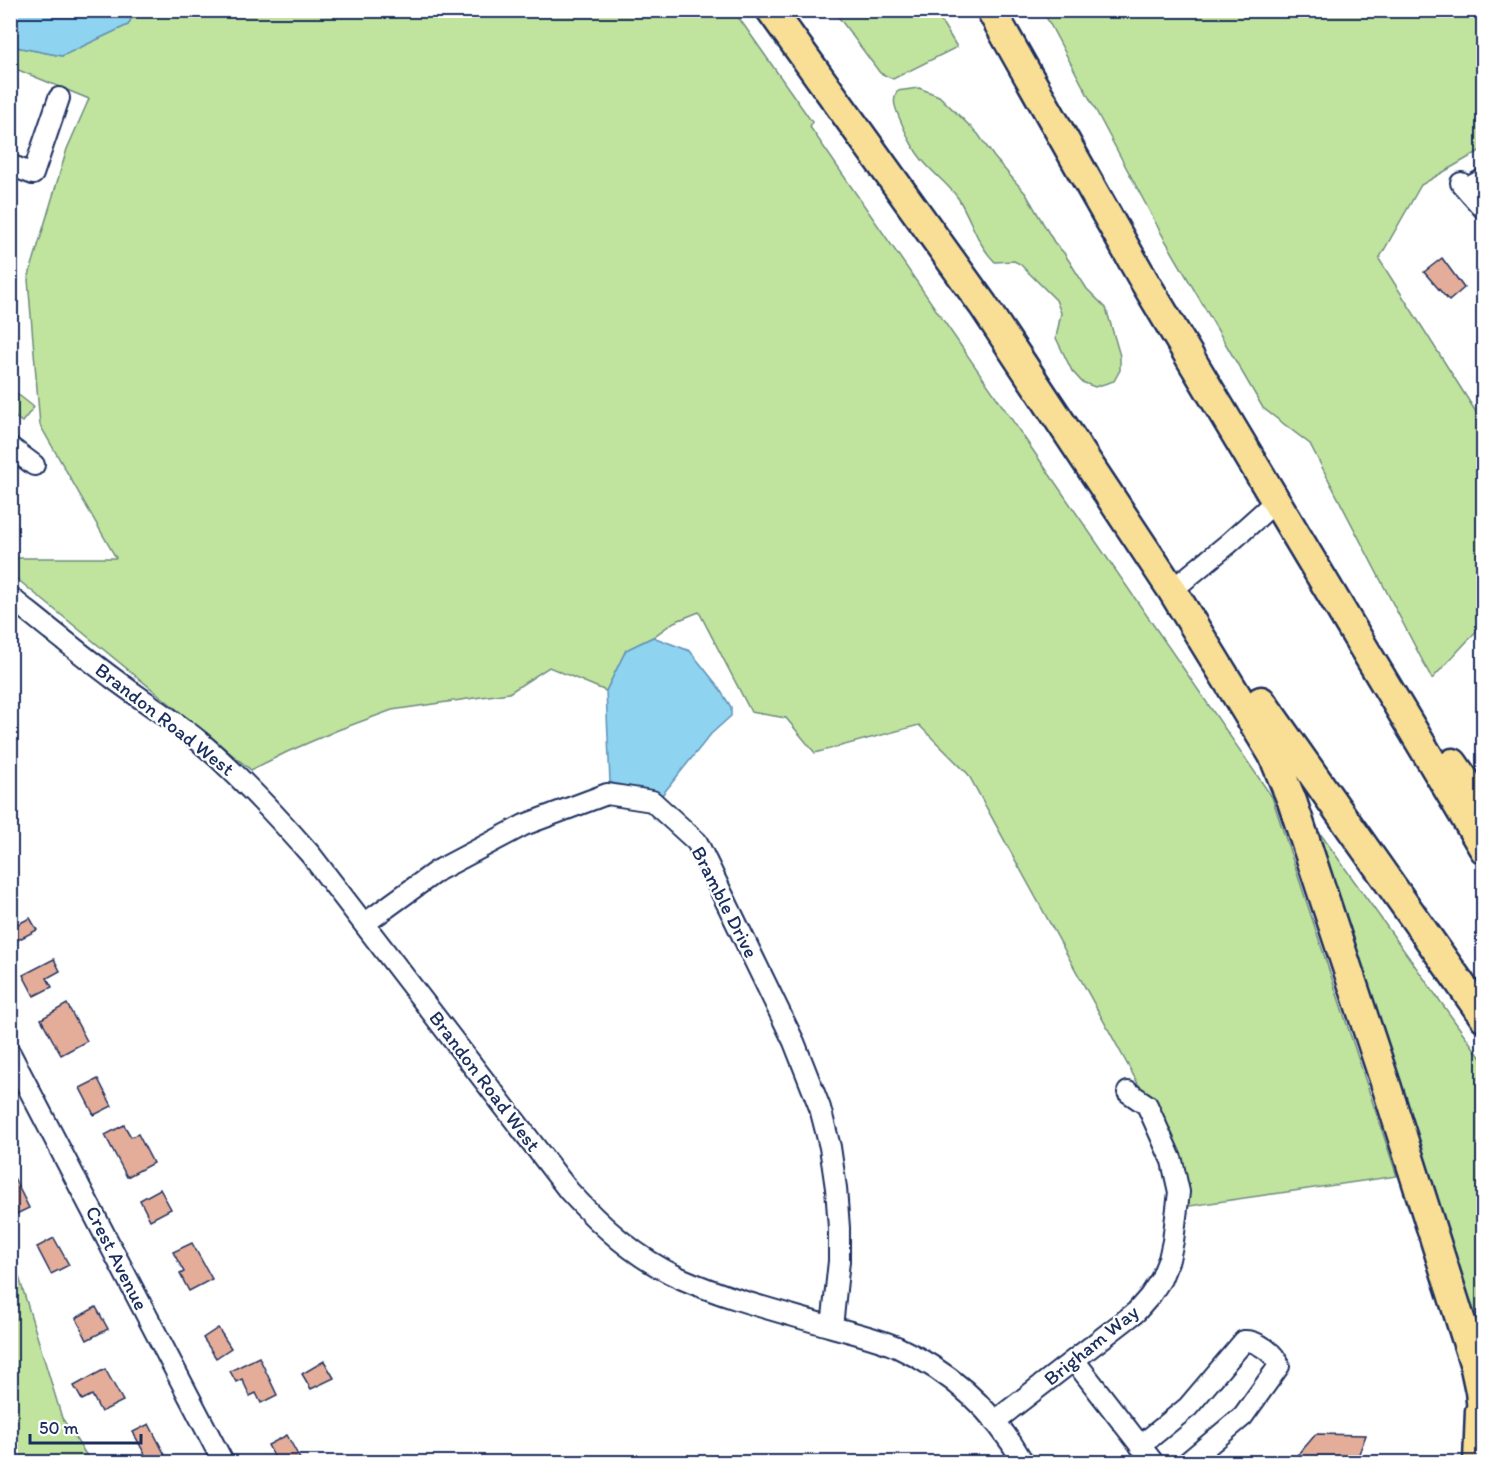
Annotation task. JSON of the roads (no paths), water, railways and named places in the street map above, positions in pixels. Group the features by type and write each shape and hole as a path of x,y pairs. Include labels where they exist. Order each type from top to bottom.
{"highway":[{"path":"771,10 983,305 1172,590 1264,739 1285,782 1390,1096 1474,1363 1480,1391 1484,1430"},
{"path":"991,10 1203,379 1484,849"},
{"path":"1203,379 1484,808"},
{"path":"1172,590 1204,620 1484,1017"},
{"path":"1478,1462 1480,1391"}],"street":[{"path":"10,165 33,174 59,98"},
{"path":"1470,184 1484,208"},
{"path":"10,447 34,465"},
{"path":"1172,590 1276,501"},
{"name":"Brandon Road West","path":"10,597 115,680 198,741 242,780 311,855 569,1191 599,1224 648,1260 677,1277 708,1289 885,1343 924,1361 951,1379 976,1400 995,1421 1023,1462"},
{"name":"Bramble Drive","path":"364,924 437,871 524,825 607,794 652,801 697,842 794,1042 820,1108 832,1157 839,1228 839,1261 832,1327"},
{"name":"Crest Avenue","path":"10,1053 223,1462"},
{"name":"Brigham Way","path":"995,1421 1136,1312 1161,1279 1173,1241 1179,1192 1172,1161 1147,1105 1128,1092"},
{"path":"1140,1446 1188,1407 1244,1341 1249,1341 1271,1352 1278,1359 1279,1366 1243,1416 1188,1462"},
{"path":"1074,1360 1154,1462"}],"water":[{"path":"10,11 135,11 128,25 62,56 11,46"},
{"path":"653,637 690,651 731,707 731,716 711,734 658,800 610,782 606,691 626,650"}]}
